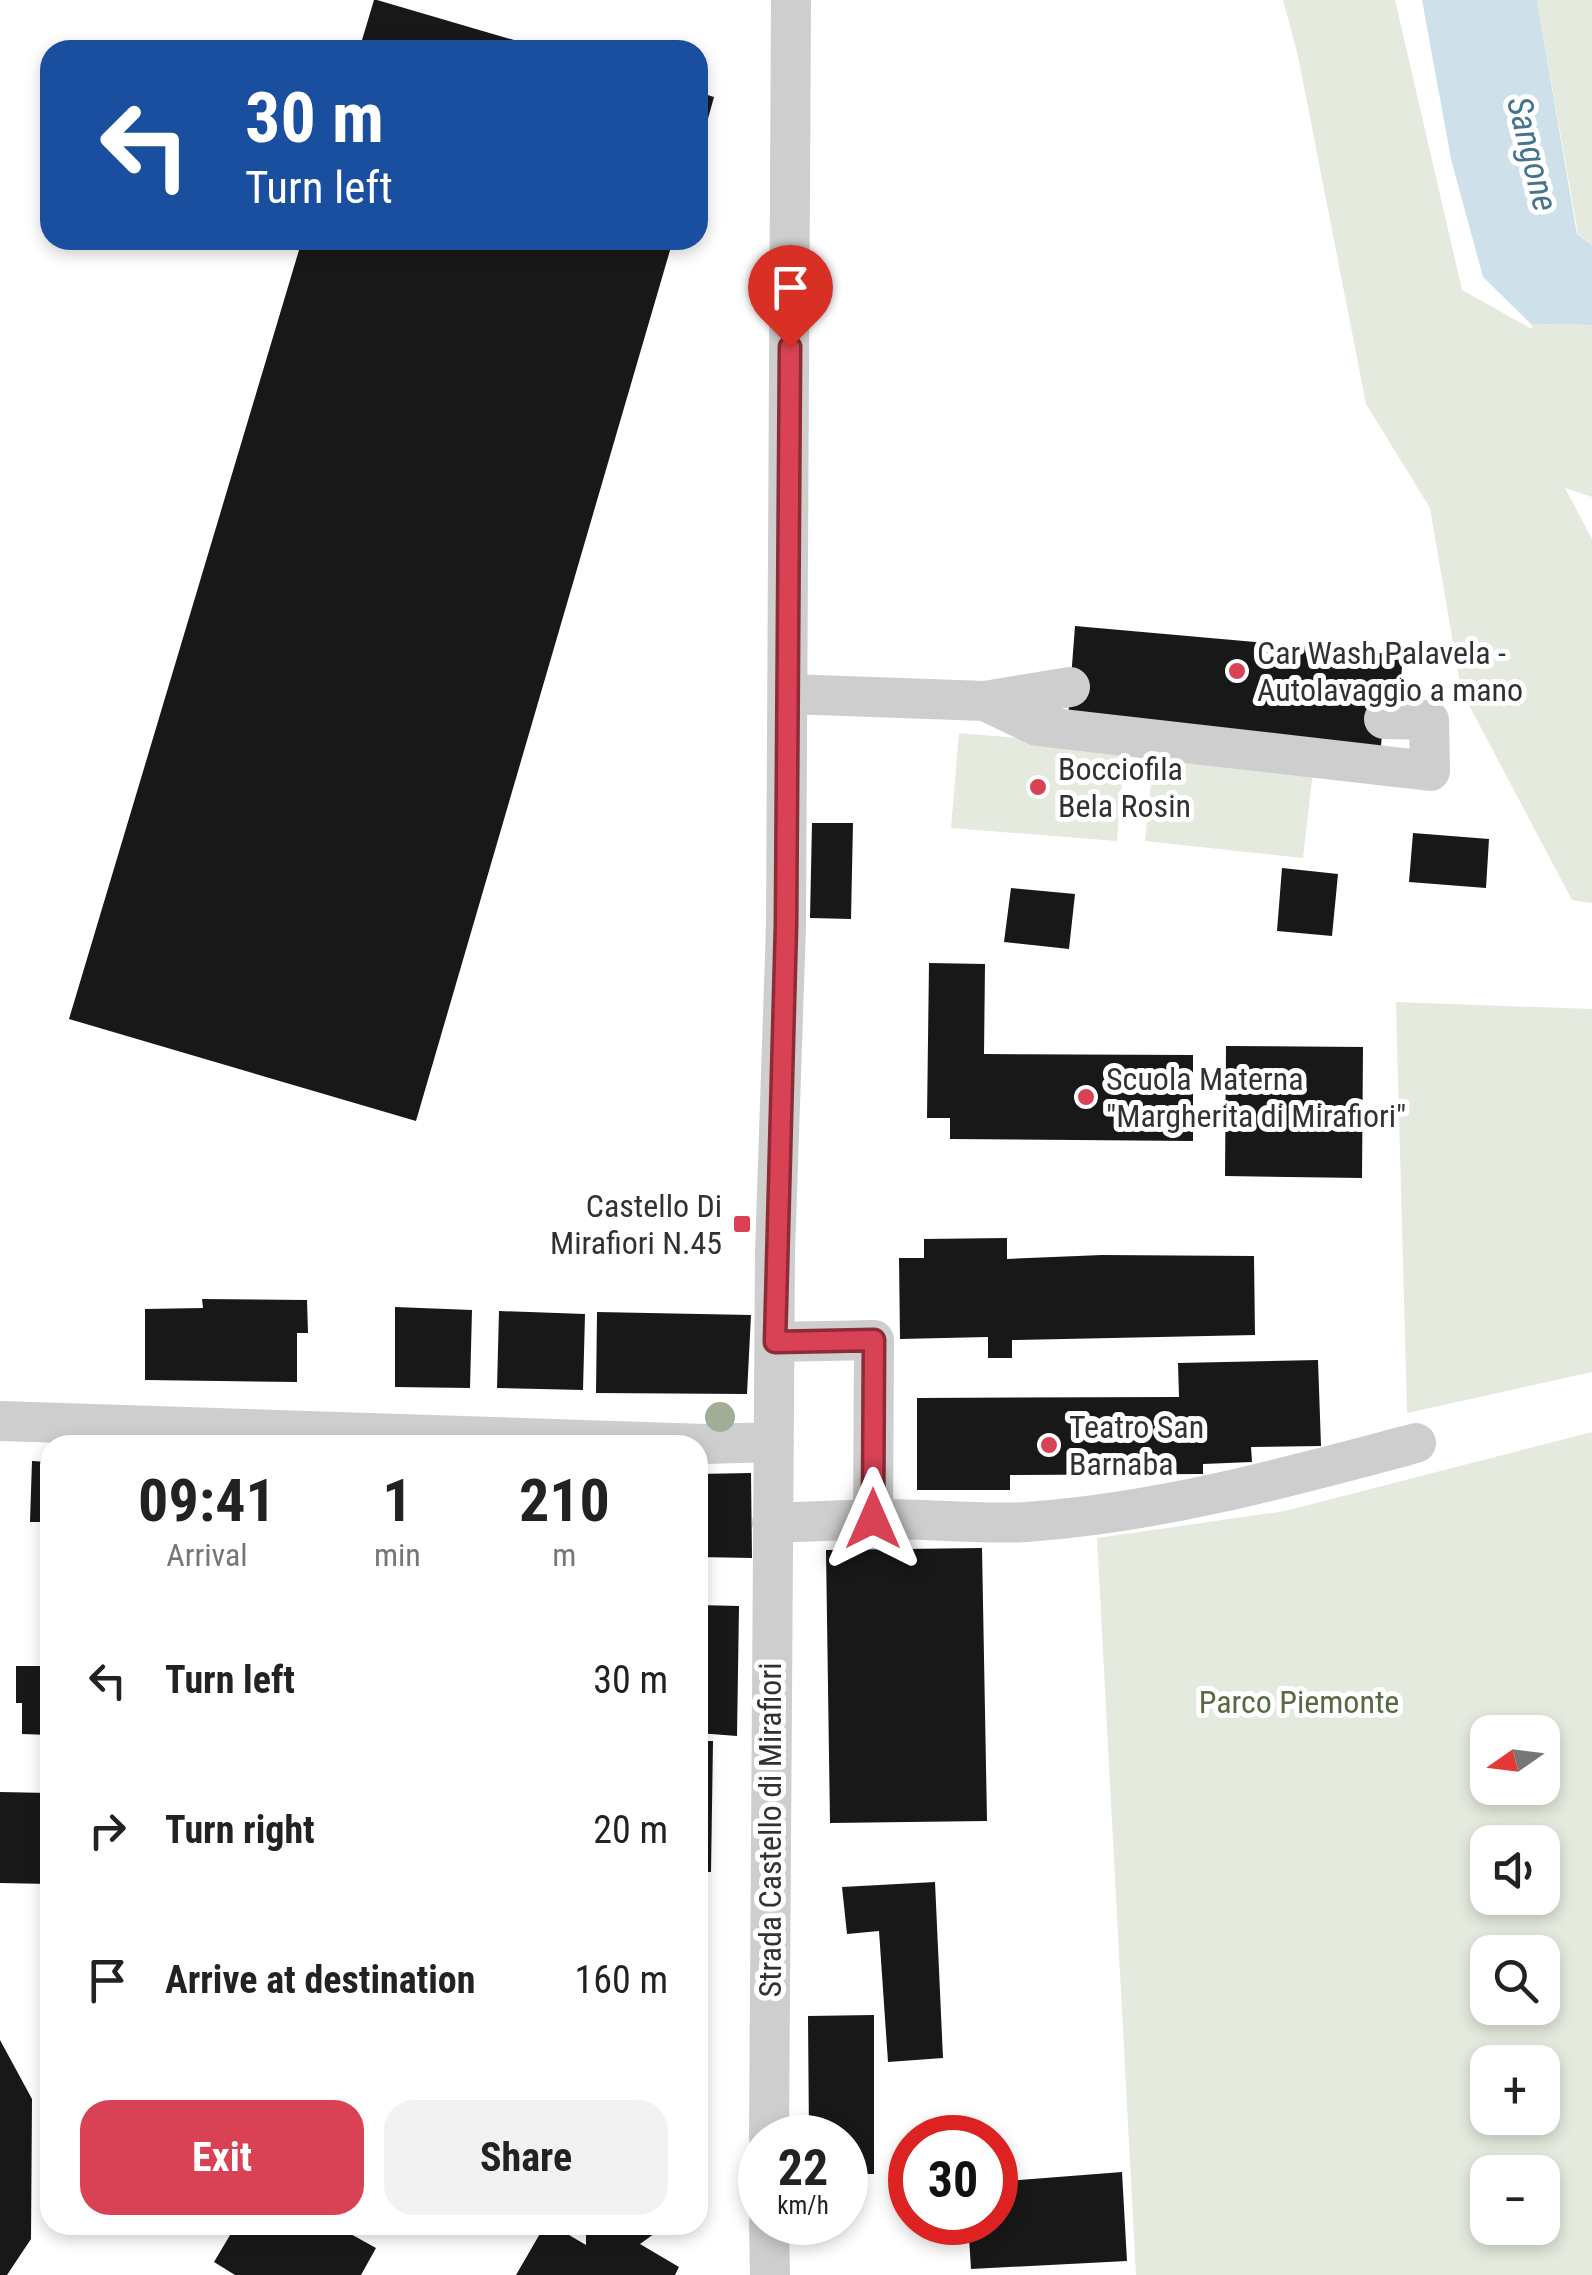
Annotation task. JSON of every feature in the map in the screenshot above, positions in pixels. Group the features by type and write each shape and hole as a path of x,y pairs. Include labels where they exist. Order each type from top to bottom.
{"street":[{"name":"Strada Castello di Mirafiori","path":"769,2115 772,1523 786,925 791,0"},
{"path":"788,694 985,701 1070,688"},
{"path":"985,701 1037,726 1430,771 1429,720 1384,719"},
{"path":"775,1342 874,1340 873,1519"},
{"path":"0,1421 430,1435"},
{"path":"708,1444 774,1442"},
{"path":"772,1523 873,1519 1022,1522 1090,1516 1278,1480 1416,1443"},
{"path":"769,2245 770,2275"}],"green space":[{"path":"1283,0 1395,0 1462,290 1532,329 1531,324 1592,325 1592,497 1565,488 1592,539 1592,903 1572,900 1461,690 1430,508 1366,404 1298,56"},
{"path":"1537,0 1592,0 1592,245 1578,234"},
{"name":"Bocciofila Bela Rosin","path":"959,733 1125,747 1117,841 951,828"},
{"name":"Bocciofila Bela Rosin","path":"1154,754 1313,771 1303,858 1145,841"},
{"path":"1396,1002 1592,1009 1592,1372 1407,1413"},
{"name":"Parco Piemonte","path":"1592,1432 1592,2275 1136,2275 1097,1538 1285,1511"}],"water":[{"name":"Sangone","path":"1422,0 1537,0 1577,234 1592,245 1592,325 1531,324 1483,277 1451,159"}],"building":[{"path":"377,0 514,40 362,40"},
{"path":"708,95 714,97 708,119"},
{"path":"299,250 670,250 416,1121 69,1019"},
{"name":"Car Wash Palavela - Autolavaggio a mano","path":"1075,626 1403,655 1400,691 1386,689 1381,746 1068,718"},
{"path":"812,823 853,823 851,919 810,918"},
{"path":"1413,833 1489,839 1486,888 1409,882"},
{"path":"1282,868 1338,874 1332,936 1277,931"},
{"path":"1011,888 1075,894 1069,949 1004,942"},
{"name":"Scuola Materna \"Margherita di Mirafiori\"","path":"929,963 985,964 984,1054 1193,1055 1193,1141 950,1139 950,1118 927,1118"},
{"path":"1226,1046 1363,1047 1362,1178 1225,1176"},
{"path":"1007,1238 1007,1259 1254,1256 1255,1335 1012,1340 1012,1358 988,1358 988,1337 900,1339 899,1258 924,1258 924,1239"},
{"path":"202,1299 307,1300 308,1333 297,1333 297,1382 145,1380 145,1309 203,1308"},
{"path":"395,1307 472,1310 470,1388 395,1387"},
{"path":"499,1311 585,1314 583,1390 497,1388"},
{"path":"597,1312 751,1315 747,1394 596,1393"},
{"name":"Teatro San Barnaba","path":"1318,1360 1321,1446 1251,1447 1252,1462 1203,1464 1203,1474 1010,1475 1010,1490 917,1490 917,1398 1179,1397 1178,1363"},
{"path":"32,1461 40,1461 40,1522 30,1522"},
{"path":"751,1473 752,1558 708,1557 708,1474"},
{"path":"982,1548 987,1821 830,1823 826,1550"},
{"path":"708,1605 739,1606 737,1736 708,1734"},
{"path":"16,1666 40,1666 40,1735 22,1734 22,1703 16,1703"},
{"path":"708,1741 713,1741 708,1872"},
{"path":"0,1792 40,1793 40,1884 0,1883"},
{"path":"935,1882 943,2058 888,2062 879,1931 847,1934 842,1887"},
{"path":"874,2015 874,2174 868,2174 868,2115 809,2115 808,2016"},
{"path":"0,2040 32,2099 31,2239 7,2275 0,2275"},
{"path":"1122,2172 1127,2261 971,2269 969,2245 1018,2245 1018,2180"},
{"path":"230,2235 352,2235 376,2248 361,2275 235,2275 214,2262"},
{"path":"539,2235 569,2235 586,2245 586,2235 652,2235 640,2244 679,2267 675,2275 516,2275"}],"place":[{"name":"Car Wash Palavela - Autolavaggio a mano","path":"1237,671"},
{"name":"Bocciofila Bela Rosin","path":"1038,787"},
{"name":"Scuola Materna \"Margherita di Mirafiori\"","path":"1086,1097"},
{"name":"Castello Di Mirafiori N.45","path":"742,1224"},
{"name":"Teatro San Barnaba","path":"1049,1445"}],"route":[{"path":"790,347 786,925 775,1342 874,1340 873,1519"}]}
